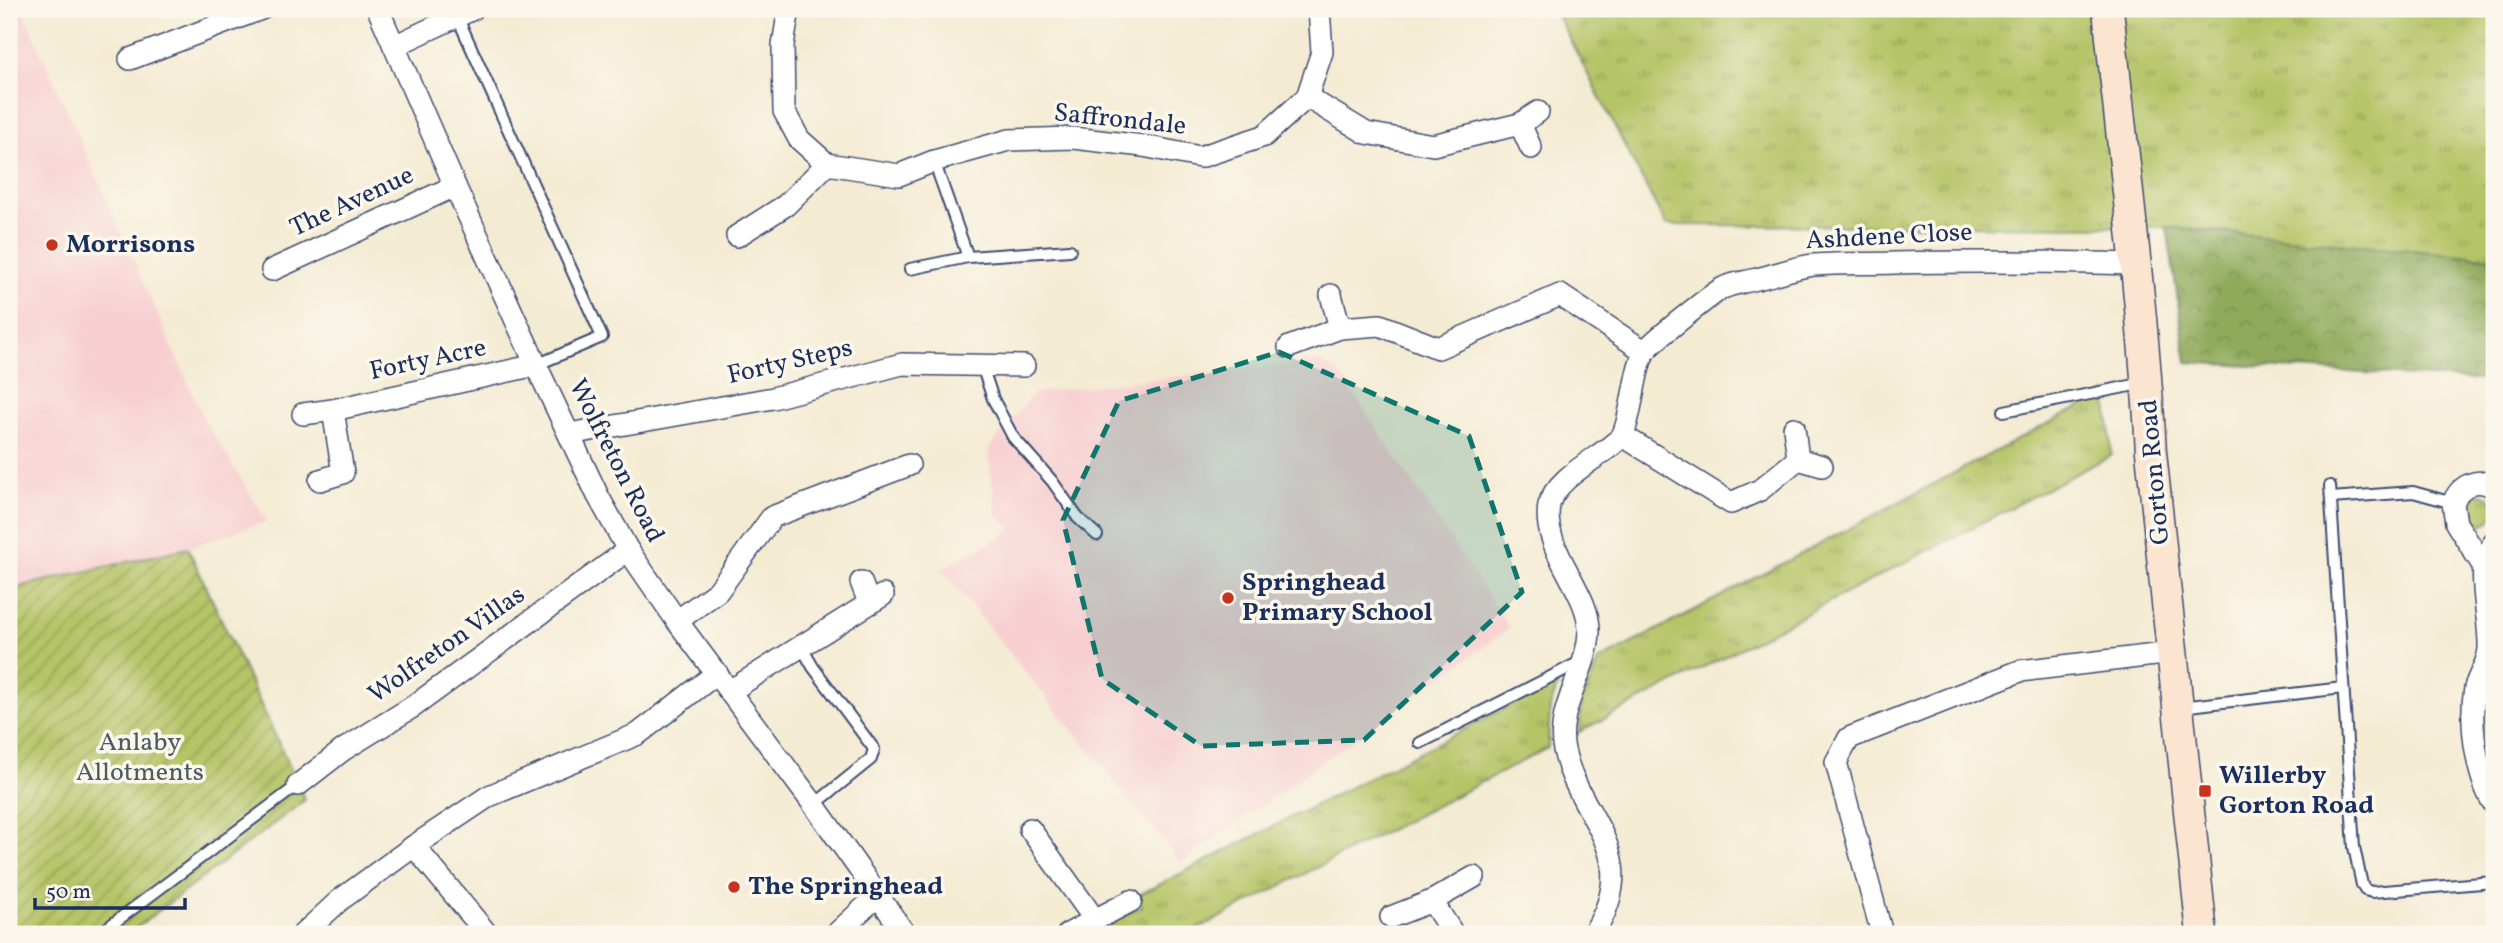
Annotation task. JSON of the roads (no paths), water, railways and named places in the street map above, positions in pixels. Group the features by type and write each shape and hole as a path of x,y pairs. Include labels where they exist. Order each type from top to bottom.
{"main road":[{"name":"Gorton Road","path":"2108,9 2202,934"}],"street":[{"path":"130,59 261,9"},
{"name":"Wolfreton Road","path":"379,9 536,365 628,550 905,934"},
{"path":"733,240 786,205 827,164 799,139 784,111 783,45 789,9"},
{"name":"Saffrondale","path":"827,164 899,175 934,161 1009,140 1073,138 1143,146 1200,157 1264,136 1307,97 1322,52 1320,9"},
{"path":"394,46 461,11"},
{"path":"1307,97 1366,133 1433,145 1529,118 1531,148"},
{"name":"The Avenue","path":"272,270 455,186"},
{"name":"Ashdene Close","path":"1644,351 1722,288 1811,265 1974,261 2135,264"},
{"path":"1331,295 1340,328"},
{"path":"1289,347 1340,328 1380,325 1439,357 1560,295 1644,351 1623,436 1585,467 1568,477 1555,490 1549,505 1549,527 1586,615 1589,630 1563,727 1564,747 1570,769 1606,839 1612,867 1611,892 1603,919 1593,934"},
{"name":"Forty Steps","path":"569,434 773,398 902,364 1024,366"},
{"name":"Forty Acre","path":"303,414 333,410 536,365"},
{"path":"320,480 343,473 333,410"},
{"path":"1794,428 1798,459"},
{"path":"1623,436 1731,503 1760,490 1798,459"},
{"path":"1798,459 1822,466"},
{"path":"677,621 718,592 772,517 909,465"},
{"path":"2484,567 2456,523 2453,503 2463,488 2470,484 2480,482 2494,488"},
{"path":"2494,542 2484,567 2490,666 2476,685 2475,733 2483,785 2494,804"},
{"name":"Wolfreton Villas","path":"298,785 343,750 414,706 628,550"},
{"path":"730,691 876,599 861,582"},
{"path":"1882,934 1836,762 1849,738 2020,671 2172,653"},
{"path":"303,934 340,900 489,796 638,734 717,673"},
{"path":"1030,829 1096,920"},
{"path":"414,846 478,931"},
{"path":"1391,917 1432,901 1474,877"},
{"path":"836,934 877,896"},
{"path":"1068,934 1132,901"},
{"path":"1432,901 1453,934"}],"lane":[{"path":"461,11 603,337 536,365"},
{"path":"934,161 968,257"},
{"path":"910,269 968,257 1069,250"},
{"path":"982,366 993,399 1013,437 1052,481 1078,518 1097,535"},
{"path":"2004,411 2147,383"},
{"path":"2330,485 2354,847 2362,885 2365,890 2372,892 2494,882"},
{"path":"2331,498 2413,492 2453,503"},
{"path":"802,646 813,667 874,748 871,759 814,805"},
{"path":"1420,743 1582,661"},
{"path":"2178,707 2343,688"},
{"path":"99,934 298,785"}],"place":[{"name":"Morrisons","path":"52,245"},
{"name":"Springhead Primary School","path":"1228,598"},
{"name":"Willerby Gorton Road","path":"2205,791"},
{"name":"The Springhead","path":"734,887"}],"park label":[{"name":"Anlaby Allotments","path":"140,758"}]}
